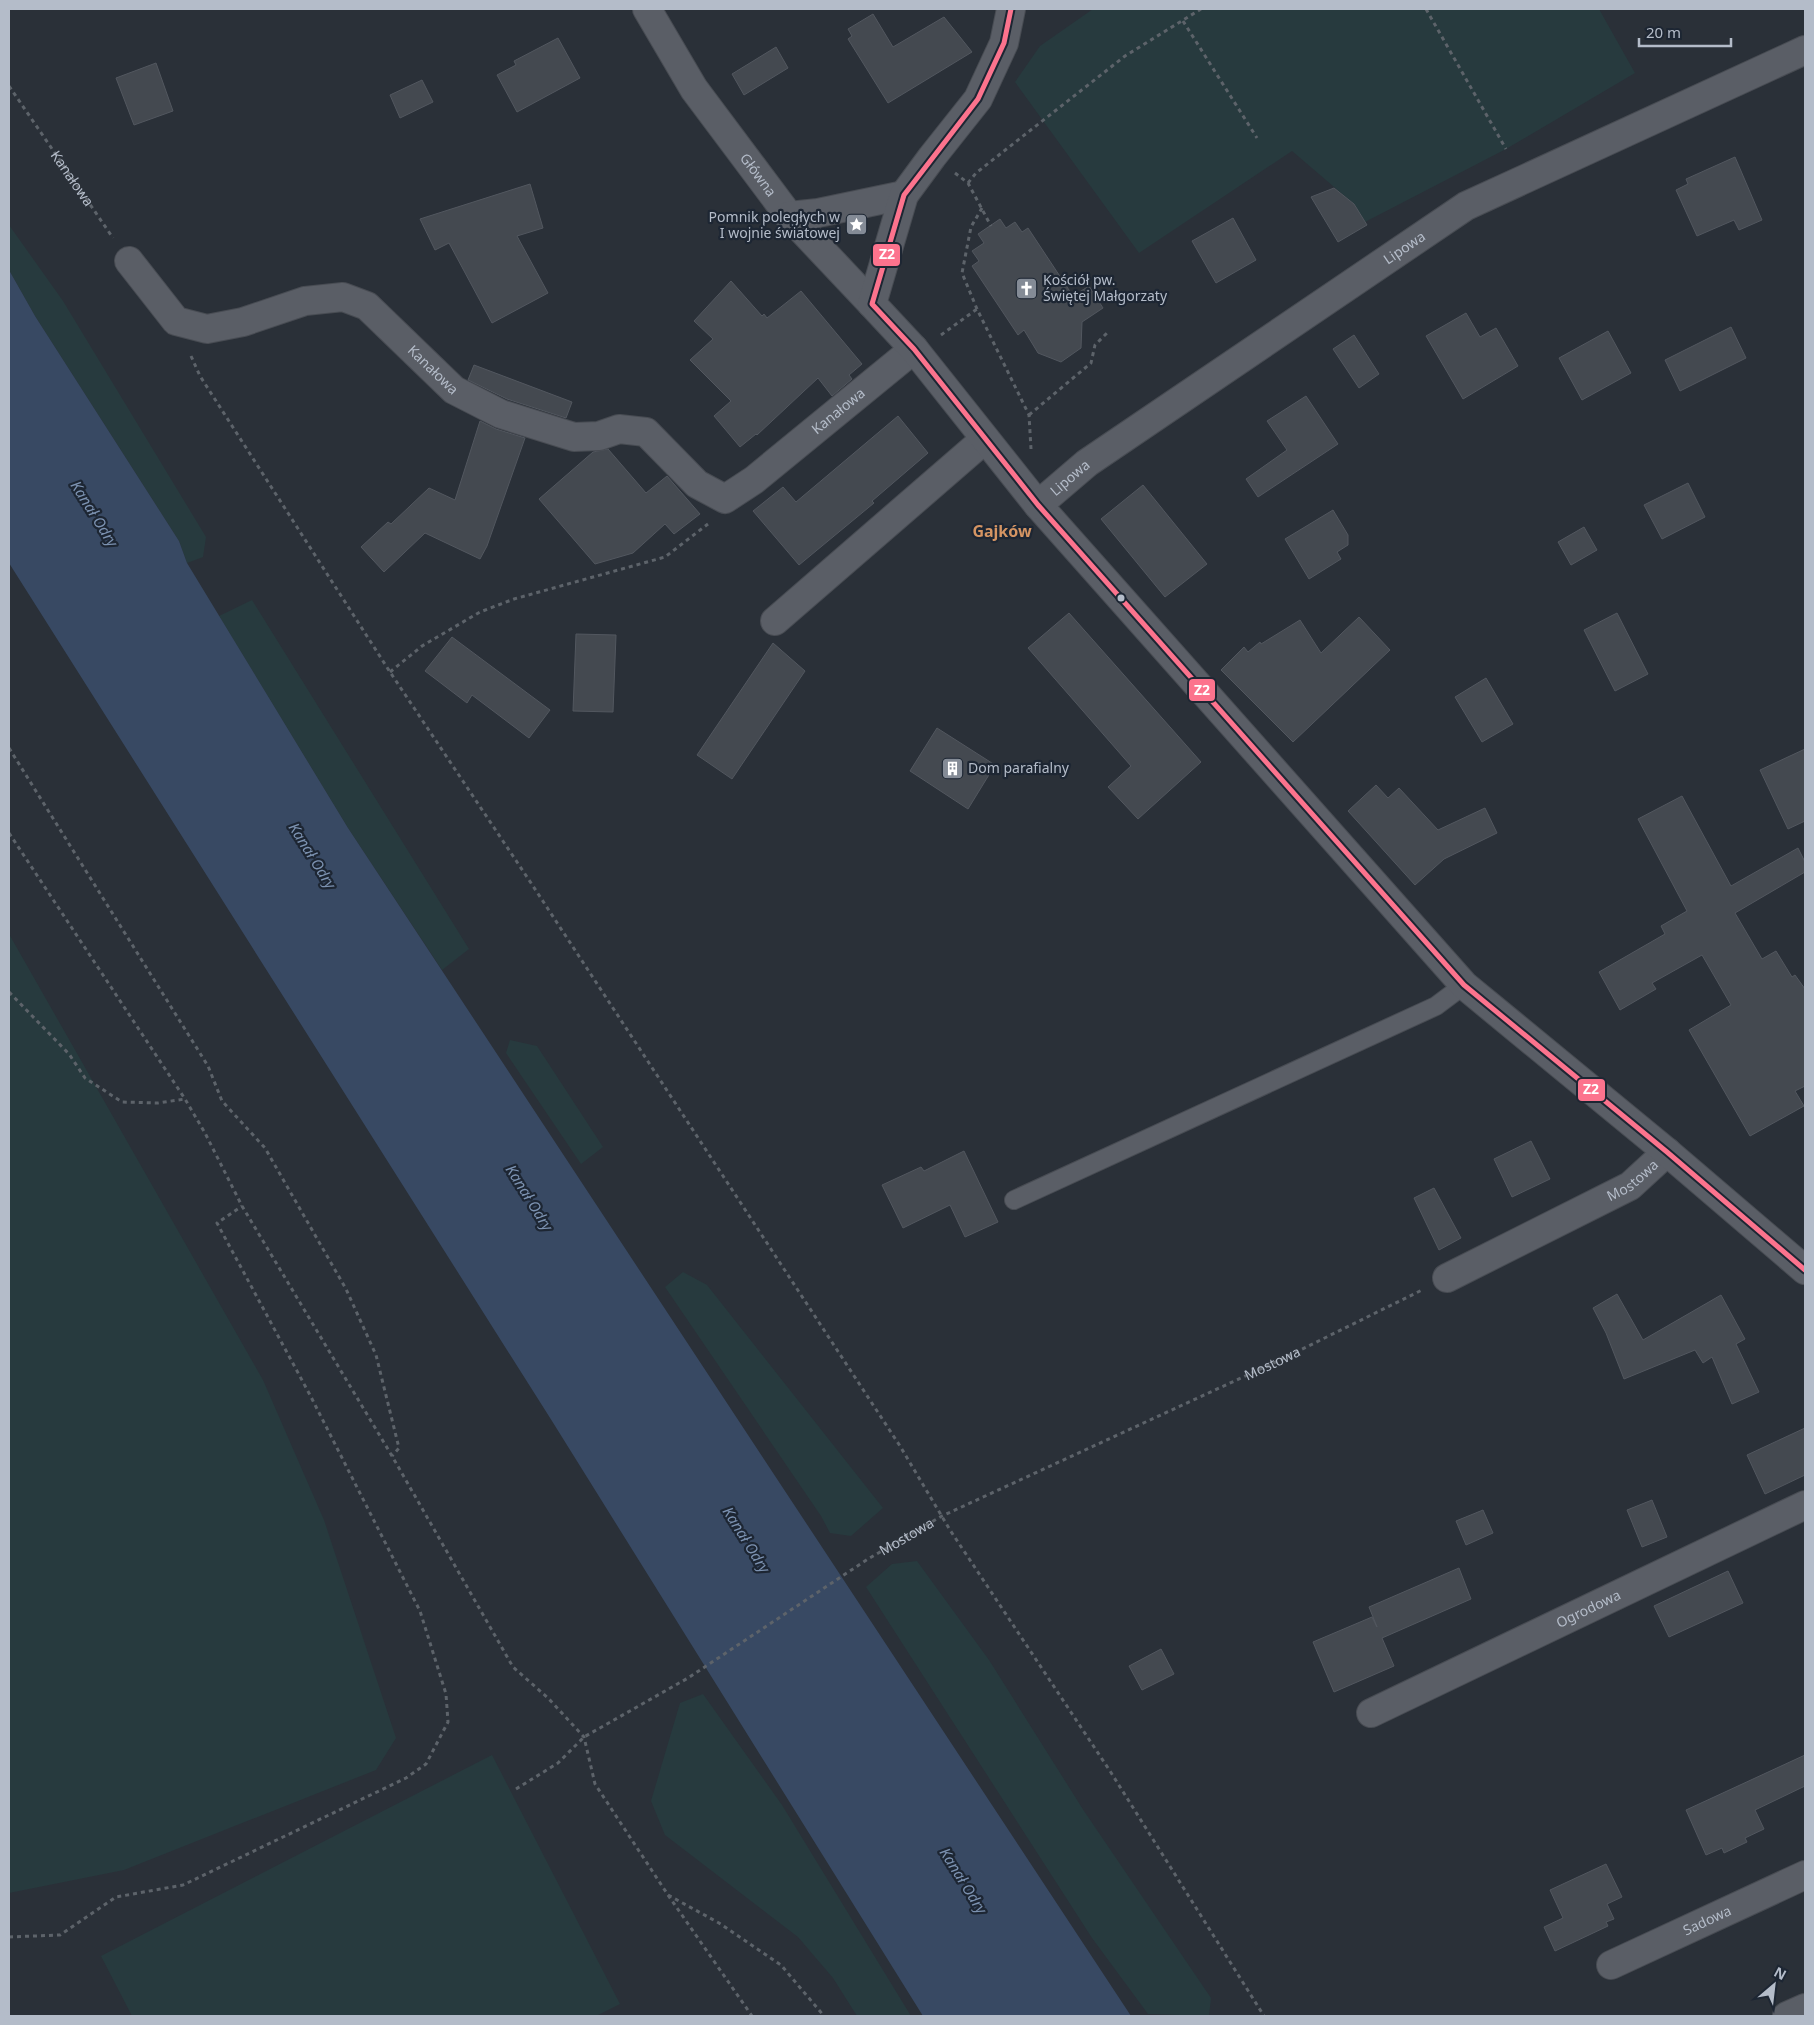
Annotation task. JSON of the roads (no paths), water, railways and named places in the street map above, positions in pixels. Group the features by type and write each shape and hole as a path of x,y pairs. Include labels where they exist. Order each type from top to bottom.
{"street":[{"name":"Główna","path":"647,9 694,90 789,216 872,304 926,344 985,439 1038,505 1464,985 1667,1152 1805,1270"},
{"path":"872,304 904,195 932,156 978,99 1004,43 1011,9"},
{"name":"Lipowa","path":"1038,505 1087,463 1466,206 1805,50"},
{"path":"789,216 818,213 904,195"},
{"name":"Kanałowa","path":"129,261 176,321 207,329 242,322 305,301 343,297 366,306 454,390 501,414 574,437 599,436 619,429 646,432 697,484 725,499 754,480 926,344"},
{"path":"774,622 985,439"},
{"name":"Mostowa","path":"1447,1278 1630,1186 1667,1152"},
{"name":"Ogrodowa","path":"1371,1713 1805,1505"},
{"name":"Sadowa","path":"1611,1965 1805,1875"},
{"path":"1787,2016 1805,2008"}],"lane":[{"path":"1014,1200 1436,1006 1464,985"}],"water":[{"name":"Kanał Odry","path":"9,270 35,316 179,541 187,563 348,828 1131,2016 923,2016 552,1421 9,563"}],"place":[{"name":"Pomnik poległych w I wojnie światowej","path":"856,225"},
{"name":"Kościół pw. Świętej Małgorzaty","path":"1027,288"},
{"name":"Dom parafialny","path":"952,768"}],"district":[{"name":"Gajków","path":"1002,531"}]}
